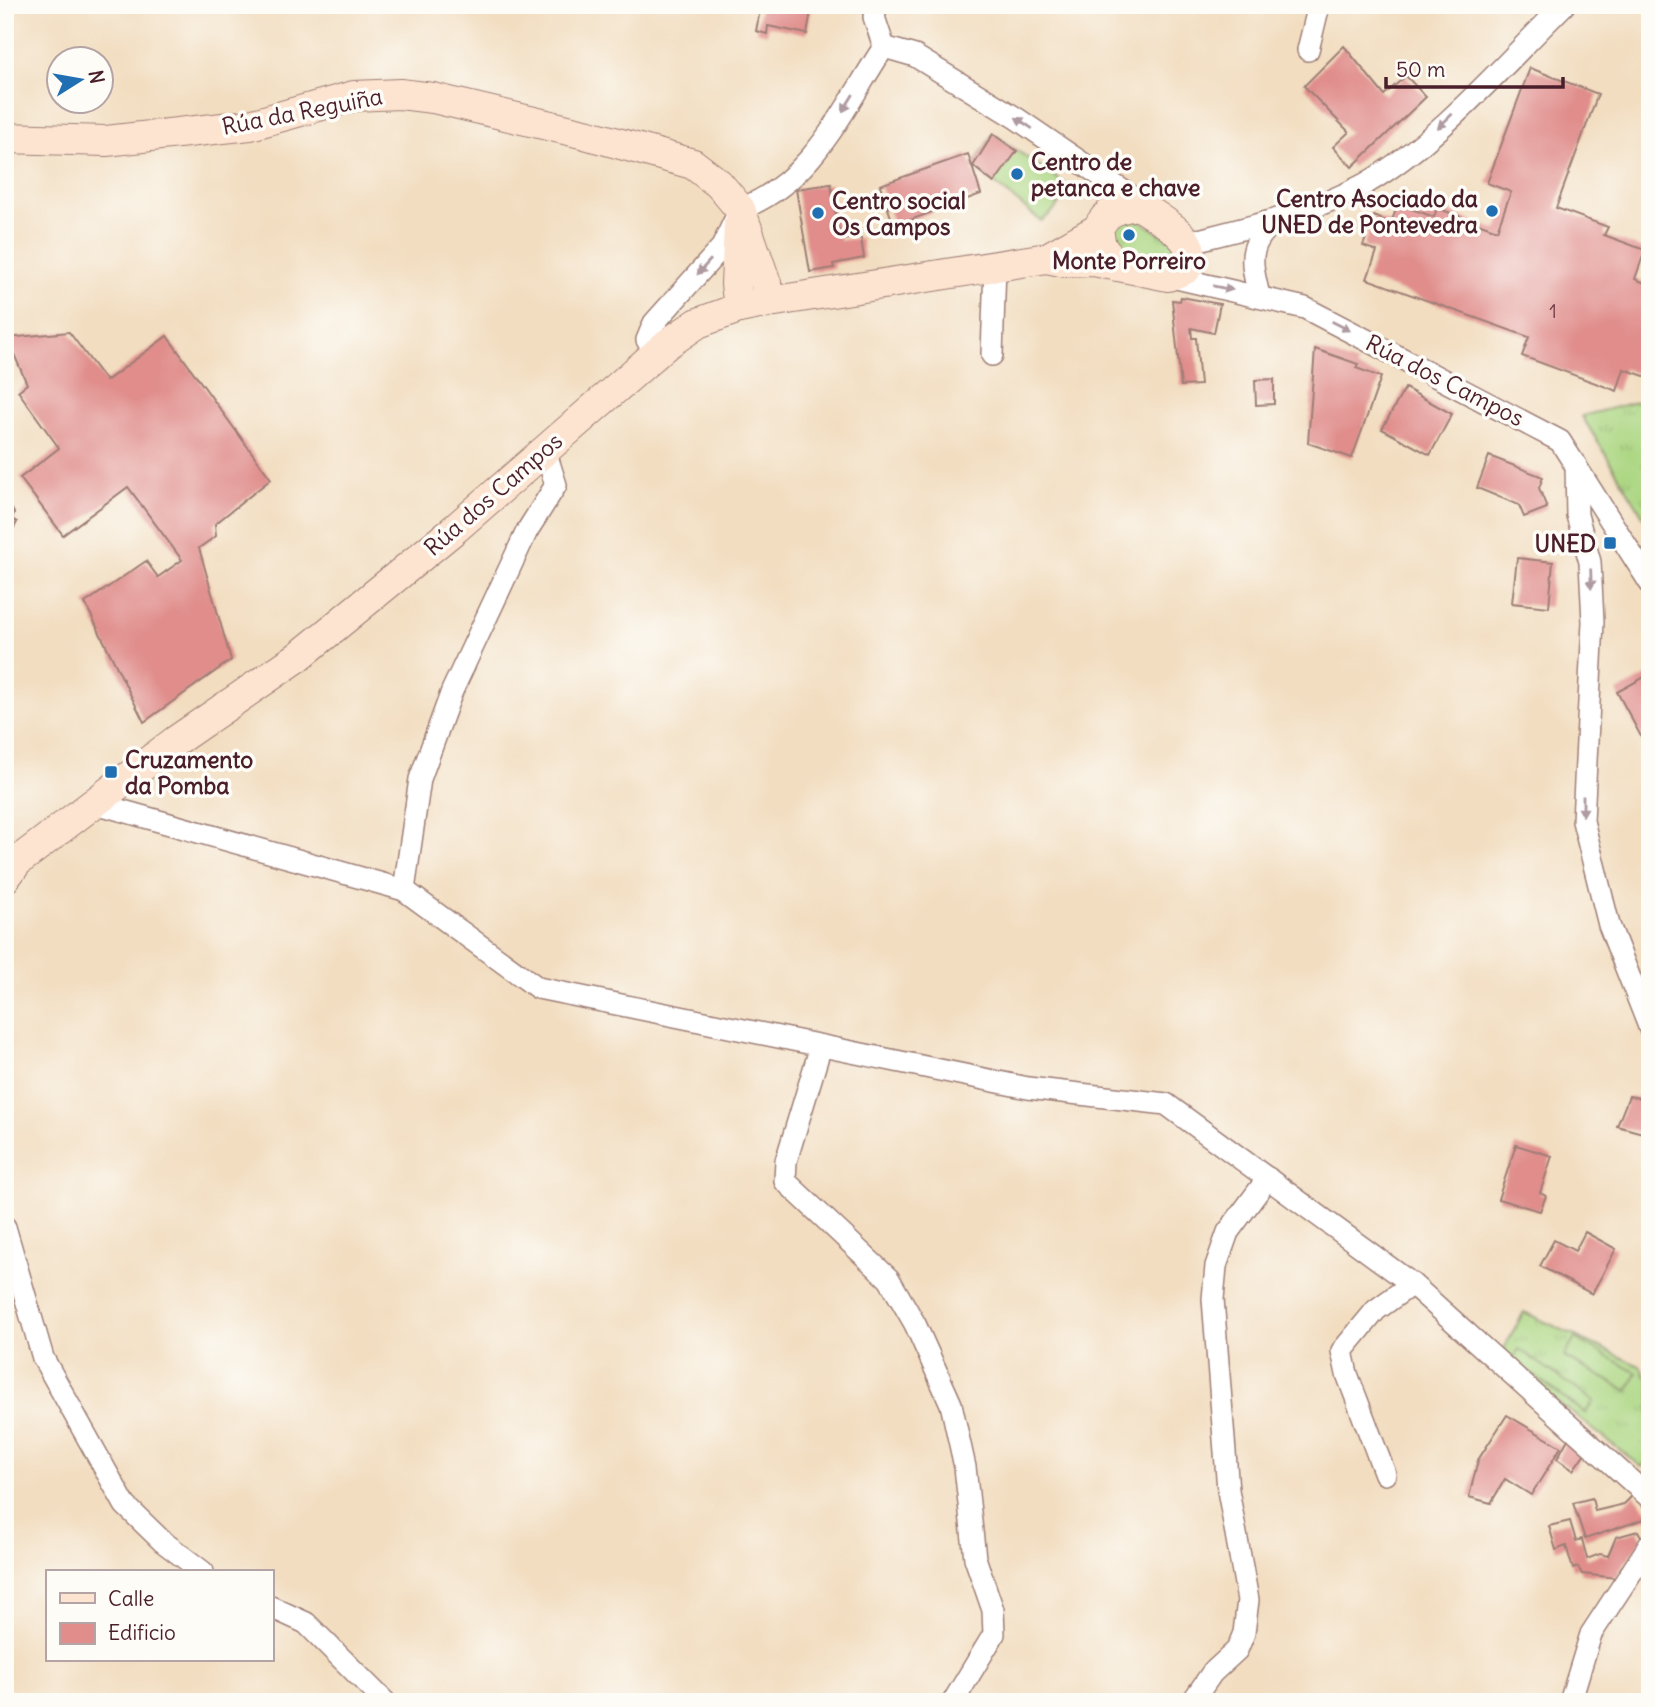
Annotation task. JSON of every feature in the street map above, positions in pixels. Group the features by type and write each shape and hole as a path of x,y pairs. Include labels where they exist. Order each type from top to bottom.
{"street":[{"path":"1308,50 1319,5"},
{"path":"884,47 915,56 1005,111 1132,197 1185,238 1198,240 1277,220 1365,184 1425,141 1564,5"},
{"path":"871,9 884,47"},
{"path":"655,353 647,340 653,323 722,247 740,209 761,202 787,183 819,151 884,47"},
{"name":"Rúa da Reguiña","path":"5,138 106,141 250,125 354,96 400,93 433,98 584,134 693,164 719,184 740,209 766,284 769,302"},
{"path":"1139,205 1110,212 1098,229 1101,247 1117,266 1168,276 1186,269 1190,264 1191,254 1185,238"},
{"path":"739,308 736,284 740,209"},
{"path":"1259,296 1252,255 1258,237 1277,220"},
{"name":"Rúa dos Campos","path":"1047,257 1098,229"},
{"name":"Rúa dos Campos","path":"5,878 18,861 177,740 298,657 456,528 655,353 698,323 739,308 769,302 1047,257 1117,266"},
{"path":"992,355 995,265"},
{"name":"Rúa dos Campos","path":"1168,276 1306,308 1560,440 1650,583"},
{"path":"404,890 421,779 452,691 527,531 556,485 545,450"},
{"path":"1576,463 1577,515 1590,562 1592,622 1583,821 1609,925 1650,1029"},
{"path":"95,803 404,890 538,988 1028,1088 1166,1104 1412,1284 1650,1498"},
{"path":"821,1046 786,1161 785,1181 889,1279 915,1324 951,1404 965,1467 975,1558 993,1610 994,1634 953,1702"},
{"path":"1192,1702 1212,1673 1237,1650 1244,1633 1248,1600 1228,1490 1213,1299 1216,1266 1228,1232 1268,1178"},
{"path":"5,1228 43,1358 125,1504 162,1541 200,1570"},
{"path":"1385,1474 1347,1374 1342,1351 1376,1310 1412,1284"},
{"path":"1570,1702 1591,1634 1650,1544"},
{"path":"273,1608 306,1623 385,1702"}],"green space":[{"name":"Centro de petanca e chave","path":"993,134 1064,183 1063,195 1058,205 1041,221 973,166"},
{"path":"1134,217 1174,242 1176,257 1168,263 1130,256 1114,247 1113,230 1117,221"},
{"path":"1650,398 1650,527 1582,416"},
{"path":"1524,1312 1640,1366 1650,1383 1650,1460 1642,1467 1499,1357"},
{"path":"1575,1338 1637,1373 1628,1391 1564,1357"},
{"path":"1519,1349 1594,1401 1585,1413 1513,1360"}],"building":[{"path":"761,5 812,5 807,34 768,26 767,34 756,31"},
{"path":"1344,46 1384,95 1406,76 1426,97 1352,167 1333,147 1349,132 1304,86"},
{"path":"1530,68 1598,94 1556,208 1608,227 1604,235 1645,250 1635,279 1650,285 1650,378 1624,369 1617,391 1522,356 1529,337 1367,279 1377,251 1363,246 1374,216 1391,223 1398,204 1434,217 1437,208 1497,230 1511,192 1487,183"},
{"path":"993,134 1017,151 994,183 973,166"},
{"path":"968,154 981,194 894,226 880,185"},
{"name":"Centro social Os Campos","path":"831,184 840,240 861,238 864,258 833,264 834,268 810,272 796,189"},
{"path":"1181,297 1220,304 1214,333 1191,328 1192,338 1196,338 1200,385 1181,386 1172,300 1180,301"},
{"path":"69,332 106,381 167,336 271,479 215,524 216,536 199,548 231,660 144,722 85,603 146,561 158,577 182,560 128,487 63,535 20,478 59,448 18,391 27,384 7,338"},
{"path":"1315,349 1358,364 1356,368 1381,377 1352,458 1308,443"},
{"path":"1274,379 1274,404 1256,405 1255,380"},
{"path":"1405,388 1452,414 1430,455 1382,429"},
{"path":"1489,456 1543,477 1539,488 1547,508 1524,517 1519,505 1477,488"},
{"path":"5,496 14,513 12,519 17,522 5,545"},
{"path":"1517,558 1553,562 1549,607 1512,603"},
{"path":"1650,674 1650,753 1617,692"},
{"path":"1629,1096 1650,1100 1650,1135 1617,1126"},
{"path":"1516,1145 1552,1156 1540,1193 1546,1196 1540,1211 1498,1199"},
{"path":"1585,1232 1616,1249 1592,1294 1540,1266 1554,1240 1575,1251"},
{"path":"1507,1415 1561,1447 1531,1495 1505,1479 1491,1503 1469,1497 1478,1460"},
{"path":"1569,1437 1587,1450 1573,1470 1557,1459"},
{"path":"1634,1494 1650,1513 1650,1517 1585,1539 1573,1503 1592,1498 1595,1511 1624,1504"},
{"path":"1570,1521 1576,1541 1582,1539 1587,1559 1600,1554 1608,1556 1616,1537 1638,1531 1643,1540 1620,1569 1617,1578 1582,1574 1578,1567 1573,1569 1566,1546 1556,1550 1549,1526"}],"place":[{"name":"Centro de petanca e chave","path":"1017,174"},
{"name":"Centro Asociado da UNED de Pontevedra","path":"1492,211"},
{"name":"Centro social Os Campos","path":"818,213"},
{"name":"Monte Porreiro","path":"1129,235"},
{"name":"UNED","path":"1610,543"},
{"name":"Cruzamento da Pomba","path":"111,772"}]}
